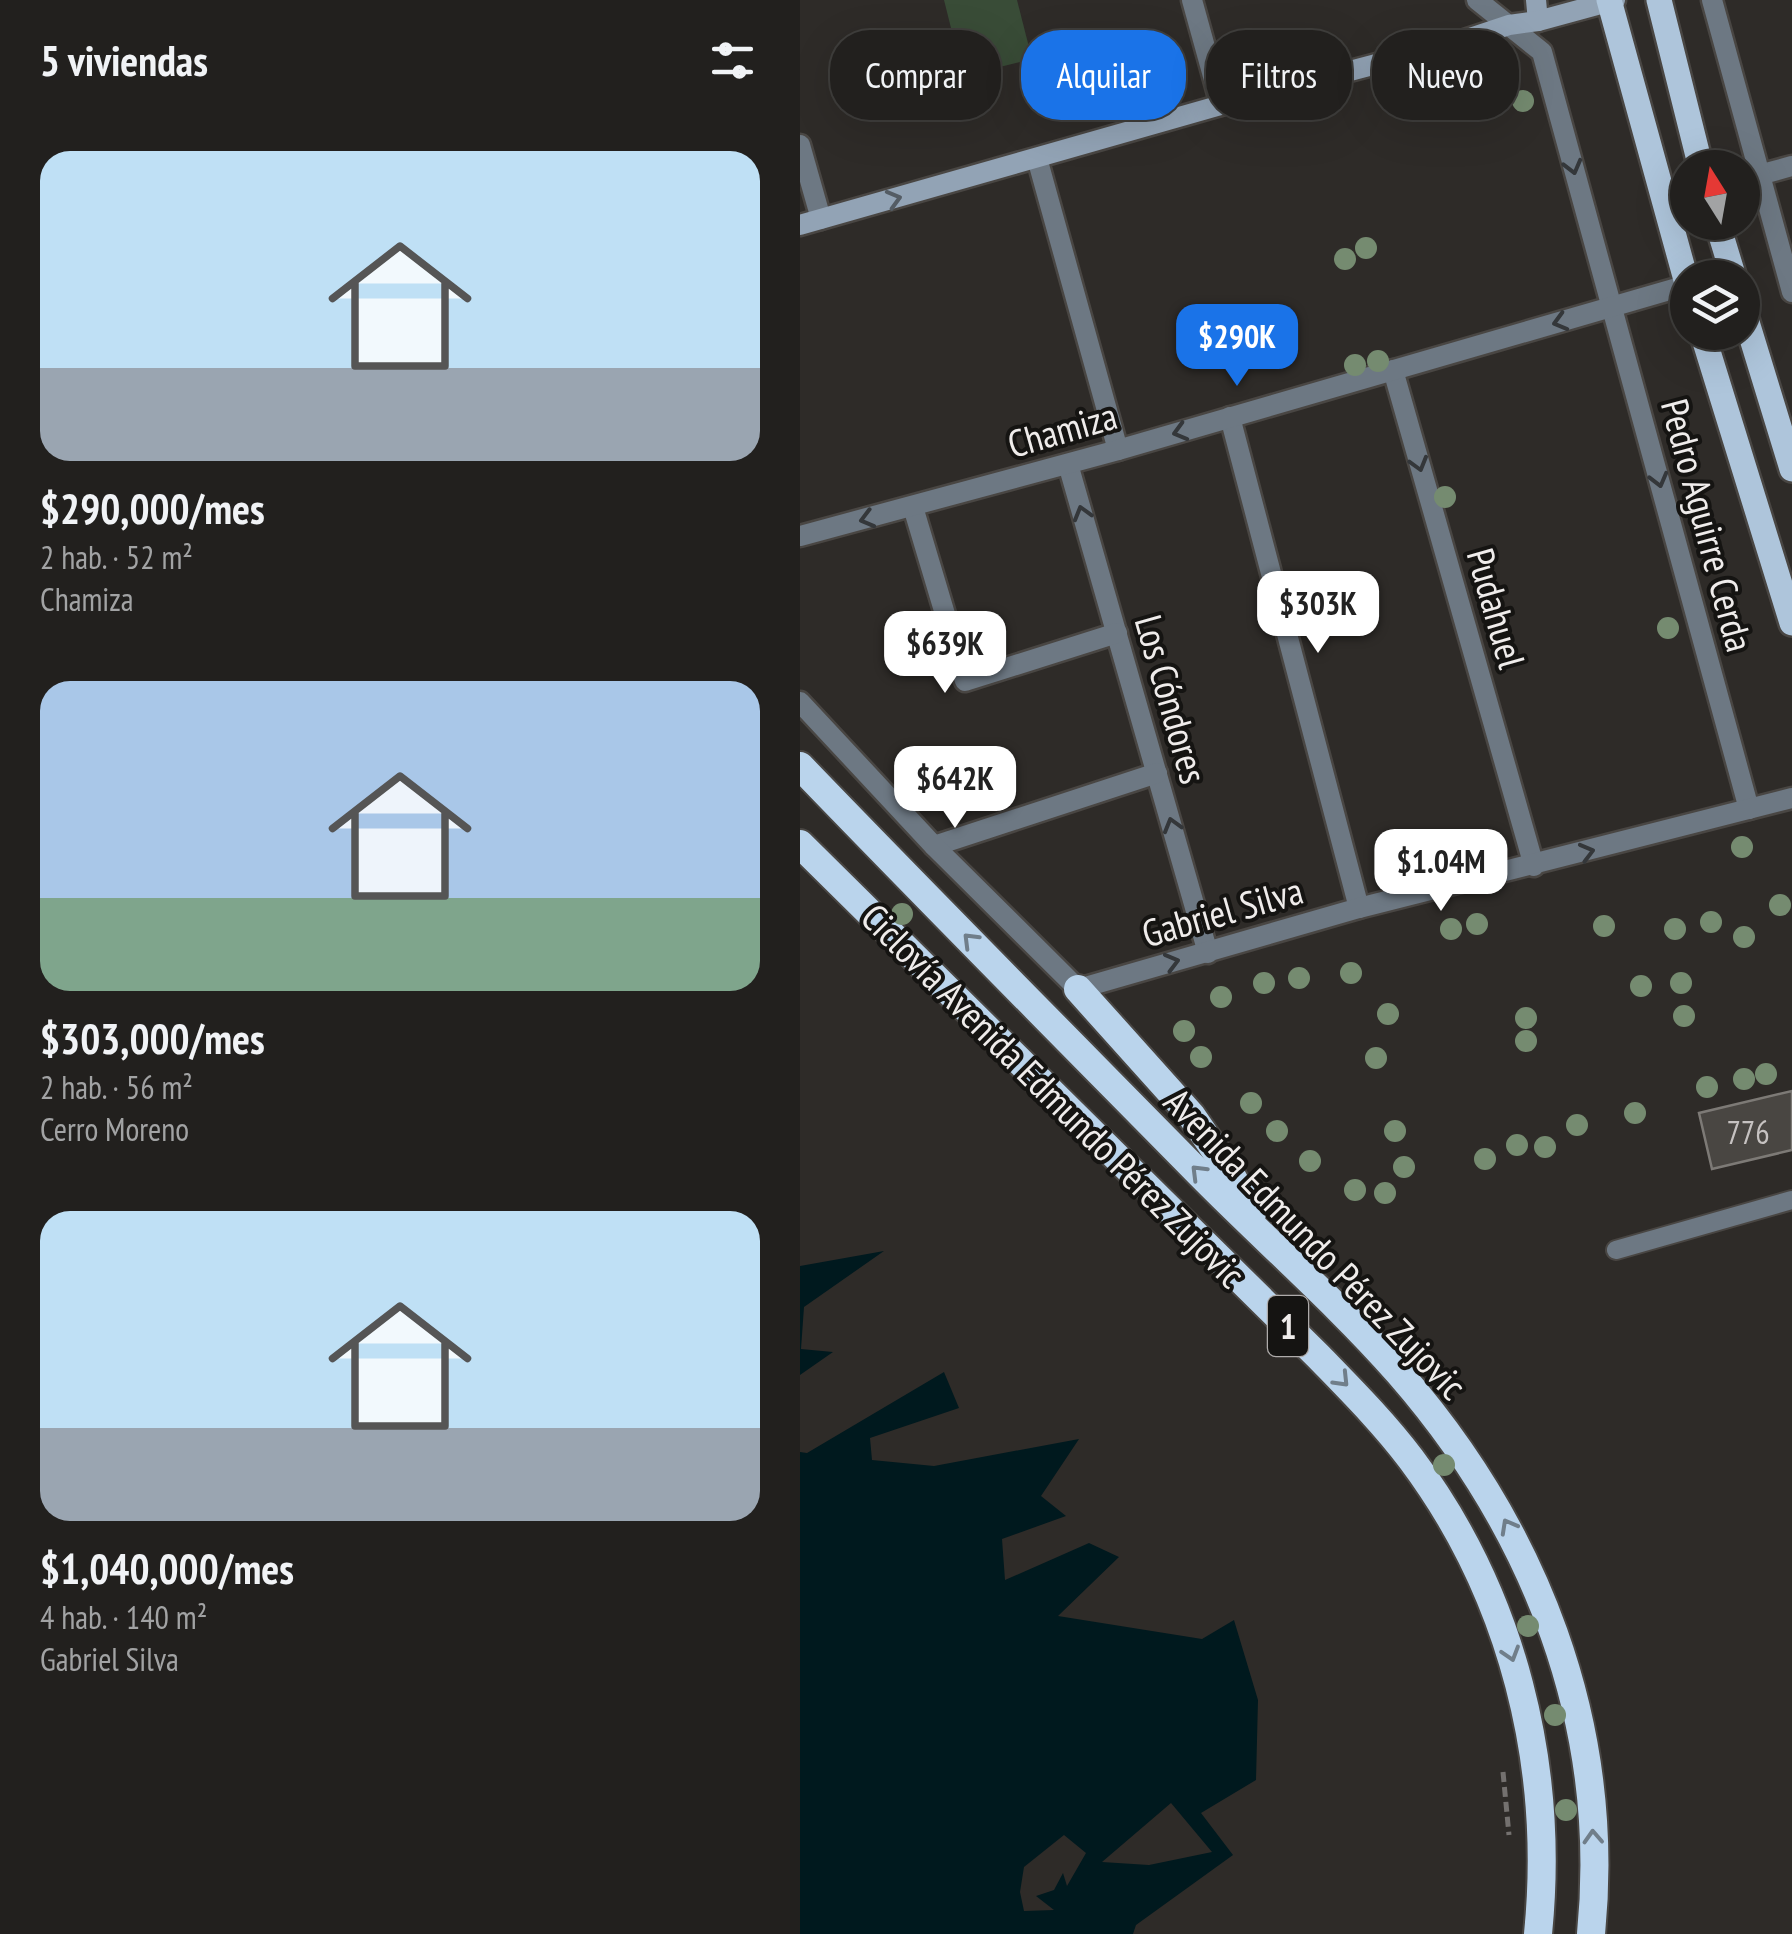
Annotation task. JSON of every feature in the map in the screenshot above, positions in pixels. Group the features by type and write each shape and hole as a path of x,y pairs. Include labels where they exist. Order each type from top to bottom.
{"highway":[{"name":"Avenida Edmundo Pérez Zujovic","path":"800,766 1266,1242 1358,1328 1433,1414 1493,1499 1529,1567 1566,1670 1588,1773 1595,1868 1591,1934"},
{"name":"Avenida Edmundo Pérez Zujovic","path":"800,844 1319,1357 1389,1432 1440,1502 1486,1586 1520,1682 1539,1792 1542,1847 1538,1934"},
{"path":"1078,989 1191,1115 1228,1168 1266,1242"}],"main road":[{"path":"1658,0 1696,150"},
{"path":"1352,70 1452,44 1537,11 1611,1 1680,260"},
{"path":"800,225 1206,108"},
{"path":"1708,350 1792,623"},
{"path":"1755,350 1792,469"}],"street":[{"path":"1192,0 1206,50"},
{"name":"Pedro Aguirre Cerda","path":"1476,0 1542,52 1750,808"},
{"path":"1712,0 1753,150"},
{"path":"800,145 821,219"},
{"path":"1037,158 1118,450"},
{"path":"1792,166 1760,175 1792,292"},
{"name":"Chamiza","path":"800,536 1118,450 1670,291"},
{"name":"Pudahuel","path":"1393,370 1534,866"},
{"path":"1230,417 1358,908"},
{"name":"Los Cóndores","path":"1068,464 1208,953"},
{"path":"913,507 964,681 1117,634"},
{"path":"800,702 934,846 1078,989"},
{"path":"934,846 1156,773"},
{"name":"Gabriel Silva","path":"1078,989 1358,908 1792,798"}],"lane":[{"path":"1616,1250 1792,1200"}],"path":[{"path":"1502,1756 1510,1848"}],"green space":[{"path":"944,0 1017,0 1025,30 1021,30 1021,62 1001,67 1001,30 952,30"}],"water":[{"path":"884,1251 804,1307 801,1349 833,1352 800,1375 800,1266"},
{"path":"944,1372 959,1408 870,1438 872,1460 934,1466 1079,1439 1041,1496 1066,1516 1002,1539 1005,1580 1089,1543 1119,1557 1058,1616 1202,1639 1234,1620 1258,1700 1256,1780 1201,1813 1233,1855 1136,1925 1133,1934 800,1934 800,1452 807,1453","holes":["1171,1803 1212,1852 1149,1865 1102,1862","1064,1835 1086,1853 1067,1886 1063,1873 1054,1890 1036,1896 1054,1910 1024,1911 1020,1892 1024,1867"]}],"building":[{"path":"1792,1091 1792,1150 1712,1169 1699,1113"}]}
